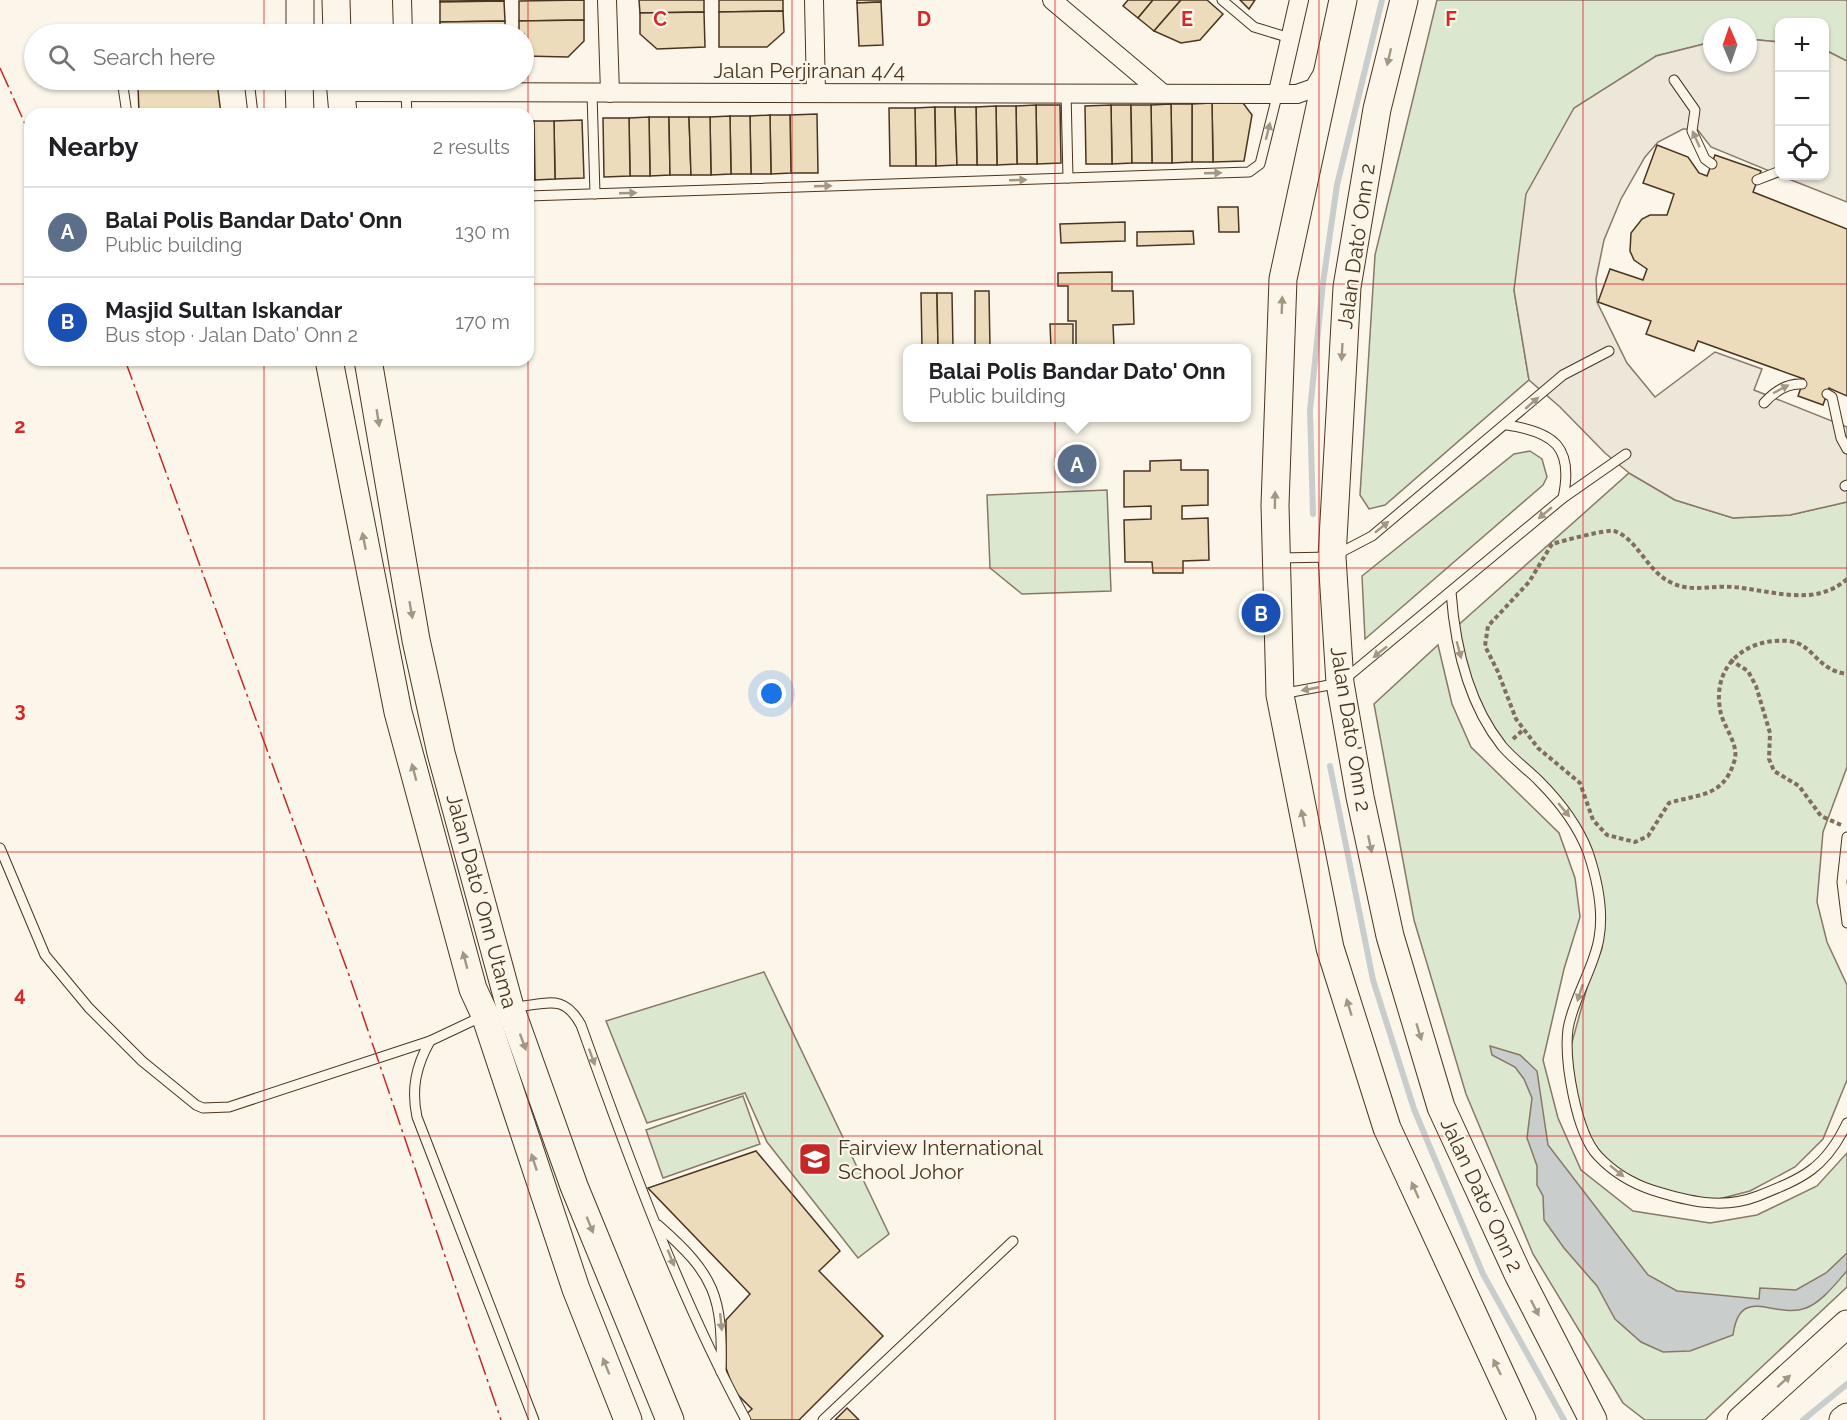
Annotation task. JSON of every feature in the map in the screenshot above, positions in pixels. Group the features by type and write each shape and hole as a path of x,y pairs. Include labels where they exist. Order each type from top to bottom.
{"main road":[{"path":"300,0 300,24"},
{"path":"336,0 337,24"},
{"path":"1343,0 1327,63 1315,132 1283,279 1275,505 1280,695 1330,948 1387,1128 1522,1420"},
{"name":"Jalan Dato' Onn 2","path":"1404,0 1377,109 1347,287 1332,557 1340,683 1360,797 1390,936 1441,1107 1518,1274 1593,1420"},
{"path":"299,90 300,108"},
{"name":"Jalan Dato' Onn Utama","path":"330,366 398,712 473,989 498,1011 574,1186 670,1420"},
{"name":"Jalan Dato' Onn Utama","path":"369,366 416,640 498,1011 576,1289 628,1420"},
{"path":"1741,1420 1847,1324"},
{"path":"1843,1420 1847,1417"}],"street":[{"path":"402,0 403,24"},
{"path":"601,93 607,0"},
{"path":"814,0 816,93"},
{"path":"1052,0 1161,92"},
{"path":"1299,0 1278,92 1305,108 1315,132"},
{"name":"Jalan Perjiranan 4/4","path":"504,90 601,93 1307,92 1319,81 1327,63"},
{"name":"Jalan Perjiranan 4/4","path":"341,95 382,90"}],"lane":[{"path":"1222,0 1254,27 1290,38"},
{"path":"1674,80 1695,110 1692,131 1705,159 1712,164"},
{"path":"123,90 126,108"},
{"path":"250,90 252,108"},
{"path":"292,108 297,90"},
{"path":"406,90 407,108"},
{"path":"1066,92 1068,178"},
{"path":"534,196 1068,178 1256,169 1260,165 1278,92"},
{"path":"595,194 601,93"},
{"path":"1757,180 1775,173"},
{"path":"1278,558 1332,557 1372,536 1507,425 1563,375 1609,351"},
{"path":"1764,403 1772,394 1792,383 1802,384"},
{"path":"1827,394 1832,397 1841,438 1847,449"},
{"path":"1507,425 1535,429 1551,439 1565,459 1567,479 1563,498"},
{"path":"1280,695 1340,683 1563,498 1626,454"},
{"path":"1451,592 1454,629 1468,683 1485,720 1503,747 1541,783 1571,819 1588,851 1599,892 1599,938 1568,1028 1567,1072 1580,1119 1596,1154 1630,1182 1673,1197 1713,1205 1751,1198 1803,1178 1836,1146 1847,1123"},
{"path":"1847,837 1842,882 1847,923"},
{"path":"0,848 45,955 89,1008 142,1061 196,1105 203,1108 229,1107 430,1041 498,1011 557,1003 573,1011 581,1025 634,1173 721,1374 746,1420"},
{"path":"430,1041 416,1073 414,1103 417,1117 534,1420"},
{"path":"657,1223 702,1267 713,1287 721,1319 721,1374"},
{"path":"823,1420 1013,1241"}],"path":[{"path":"1847,579 1839,586 1812,594 1785,596 1733,586 1694,589 1672,583 1653,571 1630,541 1617,532 1606,530 1577,540 1552,544 1529,582 1488,626 1485,634 1485,646 1498,672 1516,719 1538,748 1580,783 1593,820 1607,835 1635,842 1647,836 1669,803 1708,795 1721,783 1734,763 1736,752 1721,715 1718,695 1721,680 1730,660 1746,649 1765,642 1791,642 1805,646 1826,669 1847,674"},
{"path":"1730,660 1748,671 1756,686 1770,733 1769,759 1774,771 1800,786 1821,816 1847,827"}],"green space":[{"path":"1437,0 1847,0 1847,61 1829,52 1829,18 1775,18 1775,42 1757,40 1757,18 1703,18 1703,44 1656,56 1514,290 1529,380 1385,505 1369,509 1360,495 1375,255"},
{"path":"1530,451 1542,459 1547,477 1543,485 1365,639 1362,576 1514,454"},
{"path":"1629,473 1675,500 1733,518 1790,515 1847,502 1847,767 1823,832 1817,902 1827,942 1847,985 1847,1080 1823,1139 1795,1167 1750,1191 1715,1200 1672,1197 1602,1161 1587,1132 1574,1093 1571,1046 1588,984 1602,948 1602,905 1591,862 1572,824 1484,724 1455,628"},
{"path":"1107,490 1111,591 1022,594 990,568 987,495"},
{"path":"1438,645 1452,704 1471,747 1559,833 1575,878 1580,917 1564,969 1543,1060 1558,1118 1581,1170 1633,1211 1710,1223 1757,1215 1817,1186 1847,1153 1847,1287 1705,1420 1645,1420 1623,1403 1533,1254 1466,1094 1414,920 1374,704"},
{"path":"764,972 889,1234 858,1258 767,1142 745,1093 647,1123 606,1021"},
{"path":"743,1096 760,1144 663,1178 646,1130"}],"shaded area":[{"path":"1757,40 1775,42 1775,173 1711,147 1697,129 1683,129 1658,142 1645,157 1621,199 1604,240 1596,279 1597,302 1627,363 1655,397 1715,352 1762,369 1754,390 1847,427 1847,502 1790,515 1733,518 1675,500 1629,473 1529,380 1514,290 1526,194 1574,108 1656,56 1703,44 1703,72 1757,72"},
{"path":"1829,52 1847,61 1847,202 1791,180 1829,180"},
{"path":"1490,1046 1520,1055 1537,1071 1548,1145 1648,1275 1677,1291 1759,1299 1760,1288 1796,1290 1826,1273 1847,1253 1847,1271 1828,1292 1812,1305 1794,1310 1751,1307 1743,1311 1737,1319 1733,1335 1690,1351 1663,1352 1641,1342 1615,1319 1597,1286 1564,1248 1544,1220 1543,1196 1537,1185 1537,1166 1527,1138 1532,1098 1524,1079 1515,1067 1492,1055"}],"building":[{"path":"440,0 504,0 504,1 440,2"},
{"path":"584,0 584,20 519,21 519,1"},
{"path":"639,0 704,0 704,12 640,13"},
{"path":"719,0 783,0 783,11 719,12"},
{"path":"857,0 881,0 881,2 857,3"},
{"path":"1128,0 1153,0 1138,18 1123,6"},
{"path":"1153,0 1181,0 1154,31 1138,18"},
{"path":"1181,0 1207,0 1223,14 1200,40 1181,43 1154,31"},
{"path":"1240,0 1255,0 1249,9"},
{"path":"504,1 505,21 440,22 440,2"},
{"path":"881,2 883,45 859,46 857,3"},
{"path":"783,11 784,32 767,47 719,47 719,12"},
{"path":"704,12 705,47 657,49 640,34 640,13"},
{"path":"584,20 584,41 568,57 534,56 534,24 519,24 519,21"},
{"path":"505,21 505,24 440,24 440,22"},
{"path":"138,90 218,90 220,108 139,108"},
{"path":"1212,103 1243,103 1252,115 1244,161 1213,162"},
{"path":"1212,103 1213,162 1192,162 1192,104"},
{"path":"1171,104 1192,104 1192,162 1172,163"},
{"path":"1171,104 1172,163 1152,163 1151,105"},
{"path":"1036,105 1060,105 1061,163 1037,164"},
{"path":"1036,105 1037,164 1017,164 1016,106"},
{"path":"1111,105 1131,105 1132,163 1112,164"},
{"path":"1111,105 1112,164 1086,164 1085,106"},
{"path":"1131,105 1151,105 1152,163 1132,163"},
{"path":"996,106 1016,106 1017,164 997,165"},
{"path":"996,106 997,165 977,165 976,107"},
{"path":"935,107 936,166 916,166 915,108"},
{"path":"935,107 955,107 957,165 936,166"},
{"path":"955,107 976,107 977,165 957,165"},
{"path":"889,108 915,108 916,166 890,166"},
{"path":"817,114 818,173 791,173 790,115"},
{"path":"770,115 790,115 791,173 771,174"},
{"path":"770,115 771,174 751,174 750,116"},
{"path":"730,116 750,116 751,174 731,174"},
{"path":"730,116 731,174 711,175 710,117"},
{"path":"649,117 669,117 670,175 650,176"},
{"path":"649,117 650,176 630,176 629,118"},
{"path":"669,117 689,117 691,175 670,175"},
{"path":"689,117 710,117 711,175 691,175"},
{"path":"603,118 629,118 630,176 604,177"},
{"path":"582,120 584,178 555,179 554,121"},
{"path":"534,121 535,180 534,180"},
{"path":"534,121 554,121 555,179 535,180"},
{"path":"1657,145 1688,157 1699,173 1707,176 1715,155 1761,171 1753,192 1847,229 1847,396 1829,388 1823,405 1798,396 1804,379 1698,341 1694,351 1646,334 1651,321 1598,302 1610,269 1643,280 1647,269 1634,260 1630,251 1631,233 1642,219 1650,215 1667,215 1674,194 1643,183"},
{"path":"1218,207 1238,207 1239,232 1219,232"},
{"path":"1125,222 1125,241 1061,243 1060,224"},
{"path":"1193,231 1194,244 1137,246 1137,232"},
{"path":"1112,272 1112,291 1133,291 1134,324 1113,325 1114,344 1076,344 1076,321 1068,321 1068,286 1058,286 1058,273"},
{"path":"975,291 989,291 990,344 975,344"},
{"path":"921,293 937,293 938,344 922,344"},
{"path":"937,293 952,293 953,344 938,344"},
{"path":"1050,324 1073,324 1073,344 1051,344"},
{"path":"1181,460 1181,470 1208,470 1208,505 1182,506 1182,519 1208,518 1209,560 1183,561 1183,573 1153,573 1152,562 1125,562 1124,520 1151,519 1151,506 1124,507 1124,471 1150,471 1150,461"},
{"path":"756,1151 840,1251 819,1271 883,1336 799,1420 748,1420 744,1416 752,1409 734,1391 726,1368 726,1320 750,1294 648,1188"},
{"path":"847,1408 859,1420 835,1420"}],"waterway":[{"path":"1313,514 1310,410 1323,283 1337,185 1382,0"},
{"path":"1330,766 1373,980 1414,1109 1483,1274 1564,1420"},
{"path":"1803,1420 1847,1384"}],"power":[{"path":"0,68 24,122"},
{"path":"127,366 349,975 501,1420"}],"place":[{"name":"Balai Polis Bandar Dato' Onn","path":"1077,464"},
{"name":"Masjid Sultan Iskandar","path":"1261,613"},
{"name":"Fairview International School Johor","path":"815,1159"}]}
